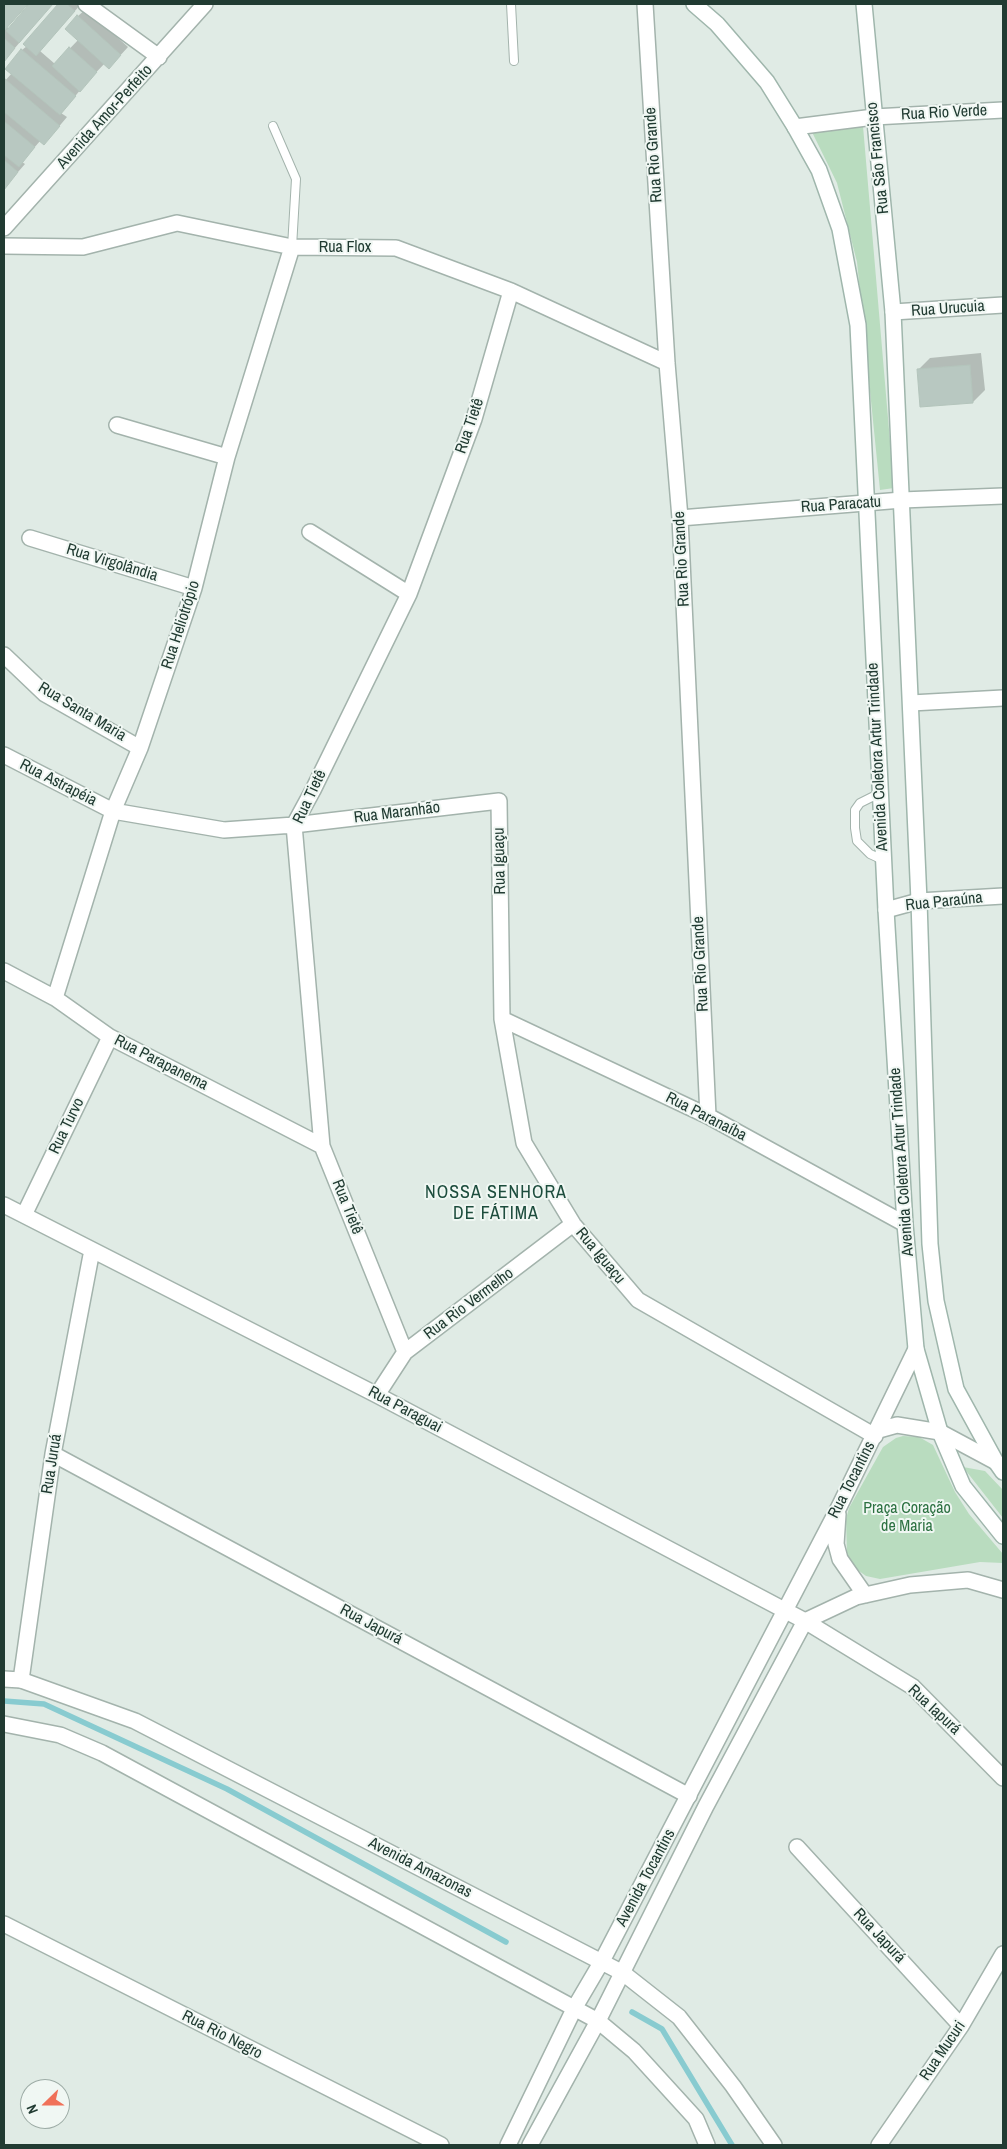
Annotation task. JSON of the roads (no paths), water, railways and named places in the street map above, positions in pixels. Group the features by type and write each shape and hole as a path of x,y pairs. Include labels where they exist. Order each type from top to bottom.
{"street":[{"path":"86,4 158,58"},
{"name":"Avenida Amor-Perfeito","path":"4,228 205,4"},
{"name":"Rua Rio Grande","path":"644,4 667,363 680,518 708,1116"},
{"name":"Avenida Coletora Artur Trindade","path":"694,4 717,24 767,82 819,170 840,229 858,326 883,860 905,1224 916,1349 940,1432 963,1486 1003,1536"},
{"name":"Rua São Francisco","path":"864,4 893,312"},
{"name":"Rua Rio Verde","path":"795,127 874,117 1003,110"},
{"name":"Rua Flox","path":"4,246 83,247 177,223 292,247 396,248 511,291 667,363"},
{"name":"Rua Heliotrópio","path":"55,998 113,812 140,748 194,588 227,457 292,247"},
{"name":"Rua Tietê","path":"405,1352 322,1146 294,824 313,790 409,594 474,419 511,291"},
{"name":"Rua Urucuia","path":"893,312 1003,305"},
{"name":"Avenida Coletora Artur Trindade","path":"893,312 919,901 930,1244 936,1301 956,1389 1000,1467"},
{"path":"117,425 227,457"},
{"name":"Rua Paracatu","path":"680,518 902,500 1003,496"},
{"path":"310,532 409,594"},
{"name":"Rua Virgolândia","path":"30,538 194,588"},
{"name":"Rua Santa Maria","path":"4,654 45,694 140,748"},
{"path":"911,703 1003,698"},
{"name":"Rua Astrapéia","path":"4,755 113,812 224,830 294,824"},
{"name":"Rua Maranhão","path":"294,824 499,800"},
{"name":"Rua Iguaçu","path":"499,800 502,1019 524,1142 573,1224 638,1300 877,1433"},
{"name":"Rua Paraúna","path":"886,910 919,901 1003,896"},
{"name":"Rua Parapanema","path":"4,971 55,998 110,1037 322,1146"},
{"name":"Rua Paranaíba","path":"502,1019 708,1116 905,1224"},
{"name":"Rua Turvo","path":"24,1214 110,1037"},
{"name":"Rua Paraguai","path":"4,1205 377,1395 804,1620"},
{"name":"Rua Rio Vermelho","path":"377,1395 405,1352 573,1224"},
{"name":"Rua Juruá","path":"21,1680 53,1454 92,1250"},
{"name":"Rua Tocantins","path":"786,1611 877,1433 916,1349"},
{"path":"877,1433 897,1425 940,1432 1000,1467"},
{"name":"Rua Japurá","path":"53,1454 689,1796"},
{"path":"839,1507 836,1544 840,1559 865,1595"},
{"path":"804,1620 856,1597 910,1585 968,1580 1003,1590"},
{"name":"Avenida Tocantins","path":"508,2145 576,2007 786,1611"},
{"name":"Avenida Tocantins","path":"530,2145 598,2021 706,1806 804,1620"},
{"name":"Rua Iapurá","path":"804,1620 913,1687 1003,1778"},
{"name":"Avenida Amazonas","path":"4,1679 21,1680 135,1721 623,1973 679,2017 733,2086 774,2145"},
{"path":"4,1724 60,1735 102,1753 576,2007 598,2021 634,2051 696,2119 707,2145"},
{"name":"Rua Japurá","path":"797,1847 960,2026"},
{"name":"Rua Rio Negro","path":"4,1924 441,2145"},
{"name":"Rua Mucuri","path":"879,2145 960,2026 1003,1954"}],"lane":[{"path":"511,4 514,61"},
{"path":"272,126 296,179 292,247"},
{"path":"880,793 860,803 856,810 854,828 857,841 870,854 883,860"}],"waterway":[{"path":"4,1701 44,1704 227,1789 506,1942"},
{"path":"632,2012 662,2029 732,2145"}],"district":[{"name":"NOSSA SENHORA DE FÁTIMA","path":"496,1203"}],"park label":[{"name":"Praça Coração de Maria","path":"907,1518"}]}
